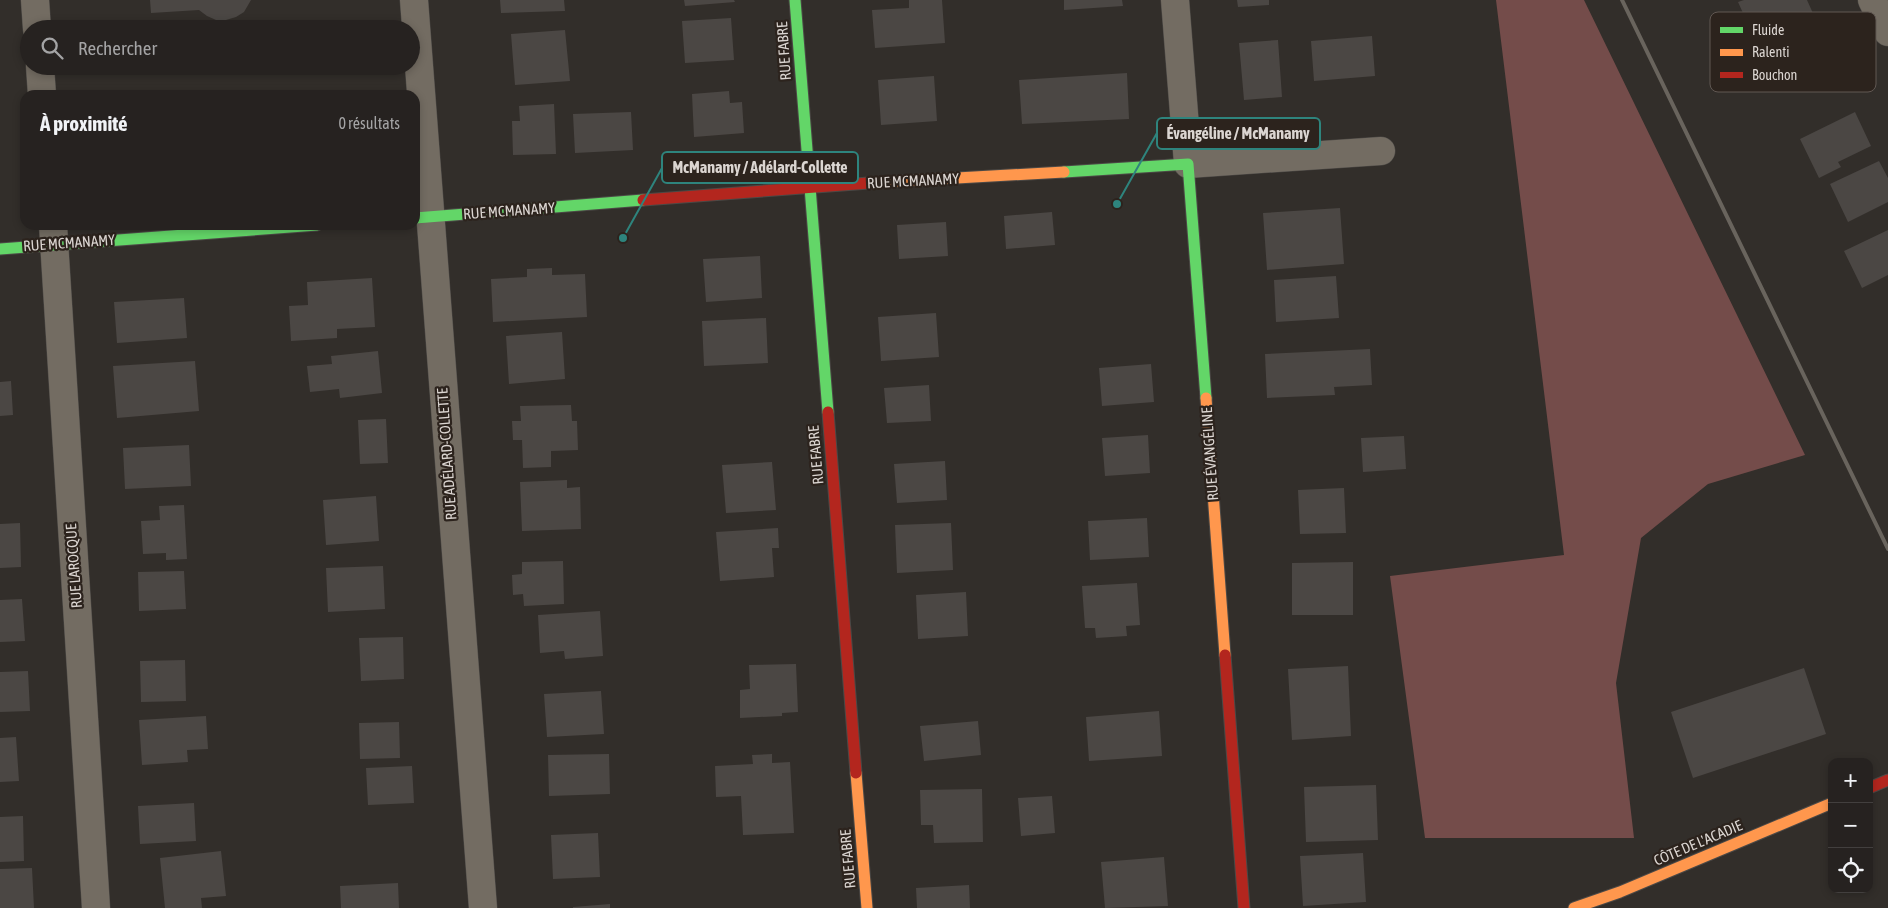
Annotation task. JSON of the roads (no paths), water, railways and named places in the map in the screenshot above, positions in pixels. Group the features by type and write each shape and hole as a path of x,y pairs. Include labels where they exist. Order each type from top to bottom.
{"street":[{"path":"35,0 36,20"},
{"name":"RUE ADÉLARD-COLLETTE","path":"414,0 415,20"},
{"name":"RUE FABRE","path":"795,0 867,908"},
{"name":"RUE ÉVANGÉLINE","path":"1175,0 1244,908"},
{"path":"1872,0 1888,32"},
{"path":"41,75 42,90"},
{"name":"RUE ADÉLARD-COLLETTE","path":"417,75 417,90"},
{"name":"RUE MCMANAMY","path":"422,217 809,187 1382,151"},
{"name":"RUE ADÉLARD-COLLETTE","path":"420,163 422,217 483,908"},
{"name":"RUE MCMANAMY","path":"0,249 53,235 185,230"},
{"name":"RUE LAROCQUE","path":"53,235 96,908"},
{"path":"1873,786 1888,780"},
{"name":"CÔTE DE L'ACADIE","path":"1574,908 1620,900 1828,805"}],"railway":[{"path":"1622,0 1888,549"}],"place":[{"name":"Évangéline / McManamy","path":"1117,204"},
{"name":"McManamy / Adélard-Collette","path":"623,238"}]}
